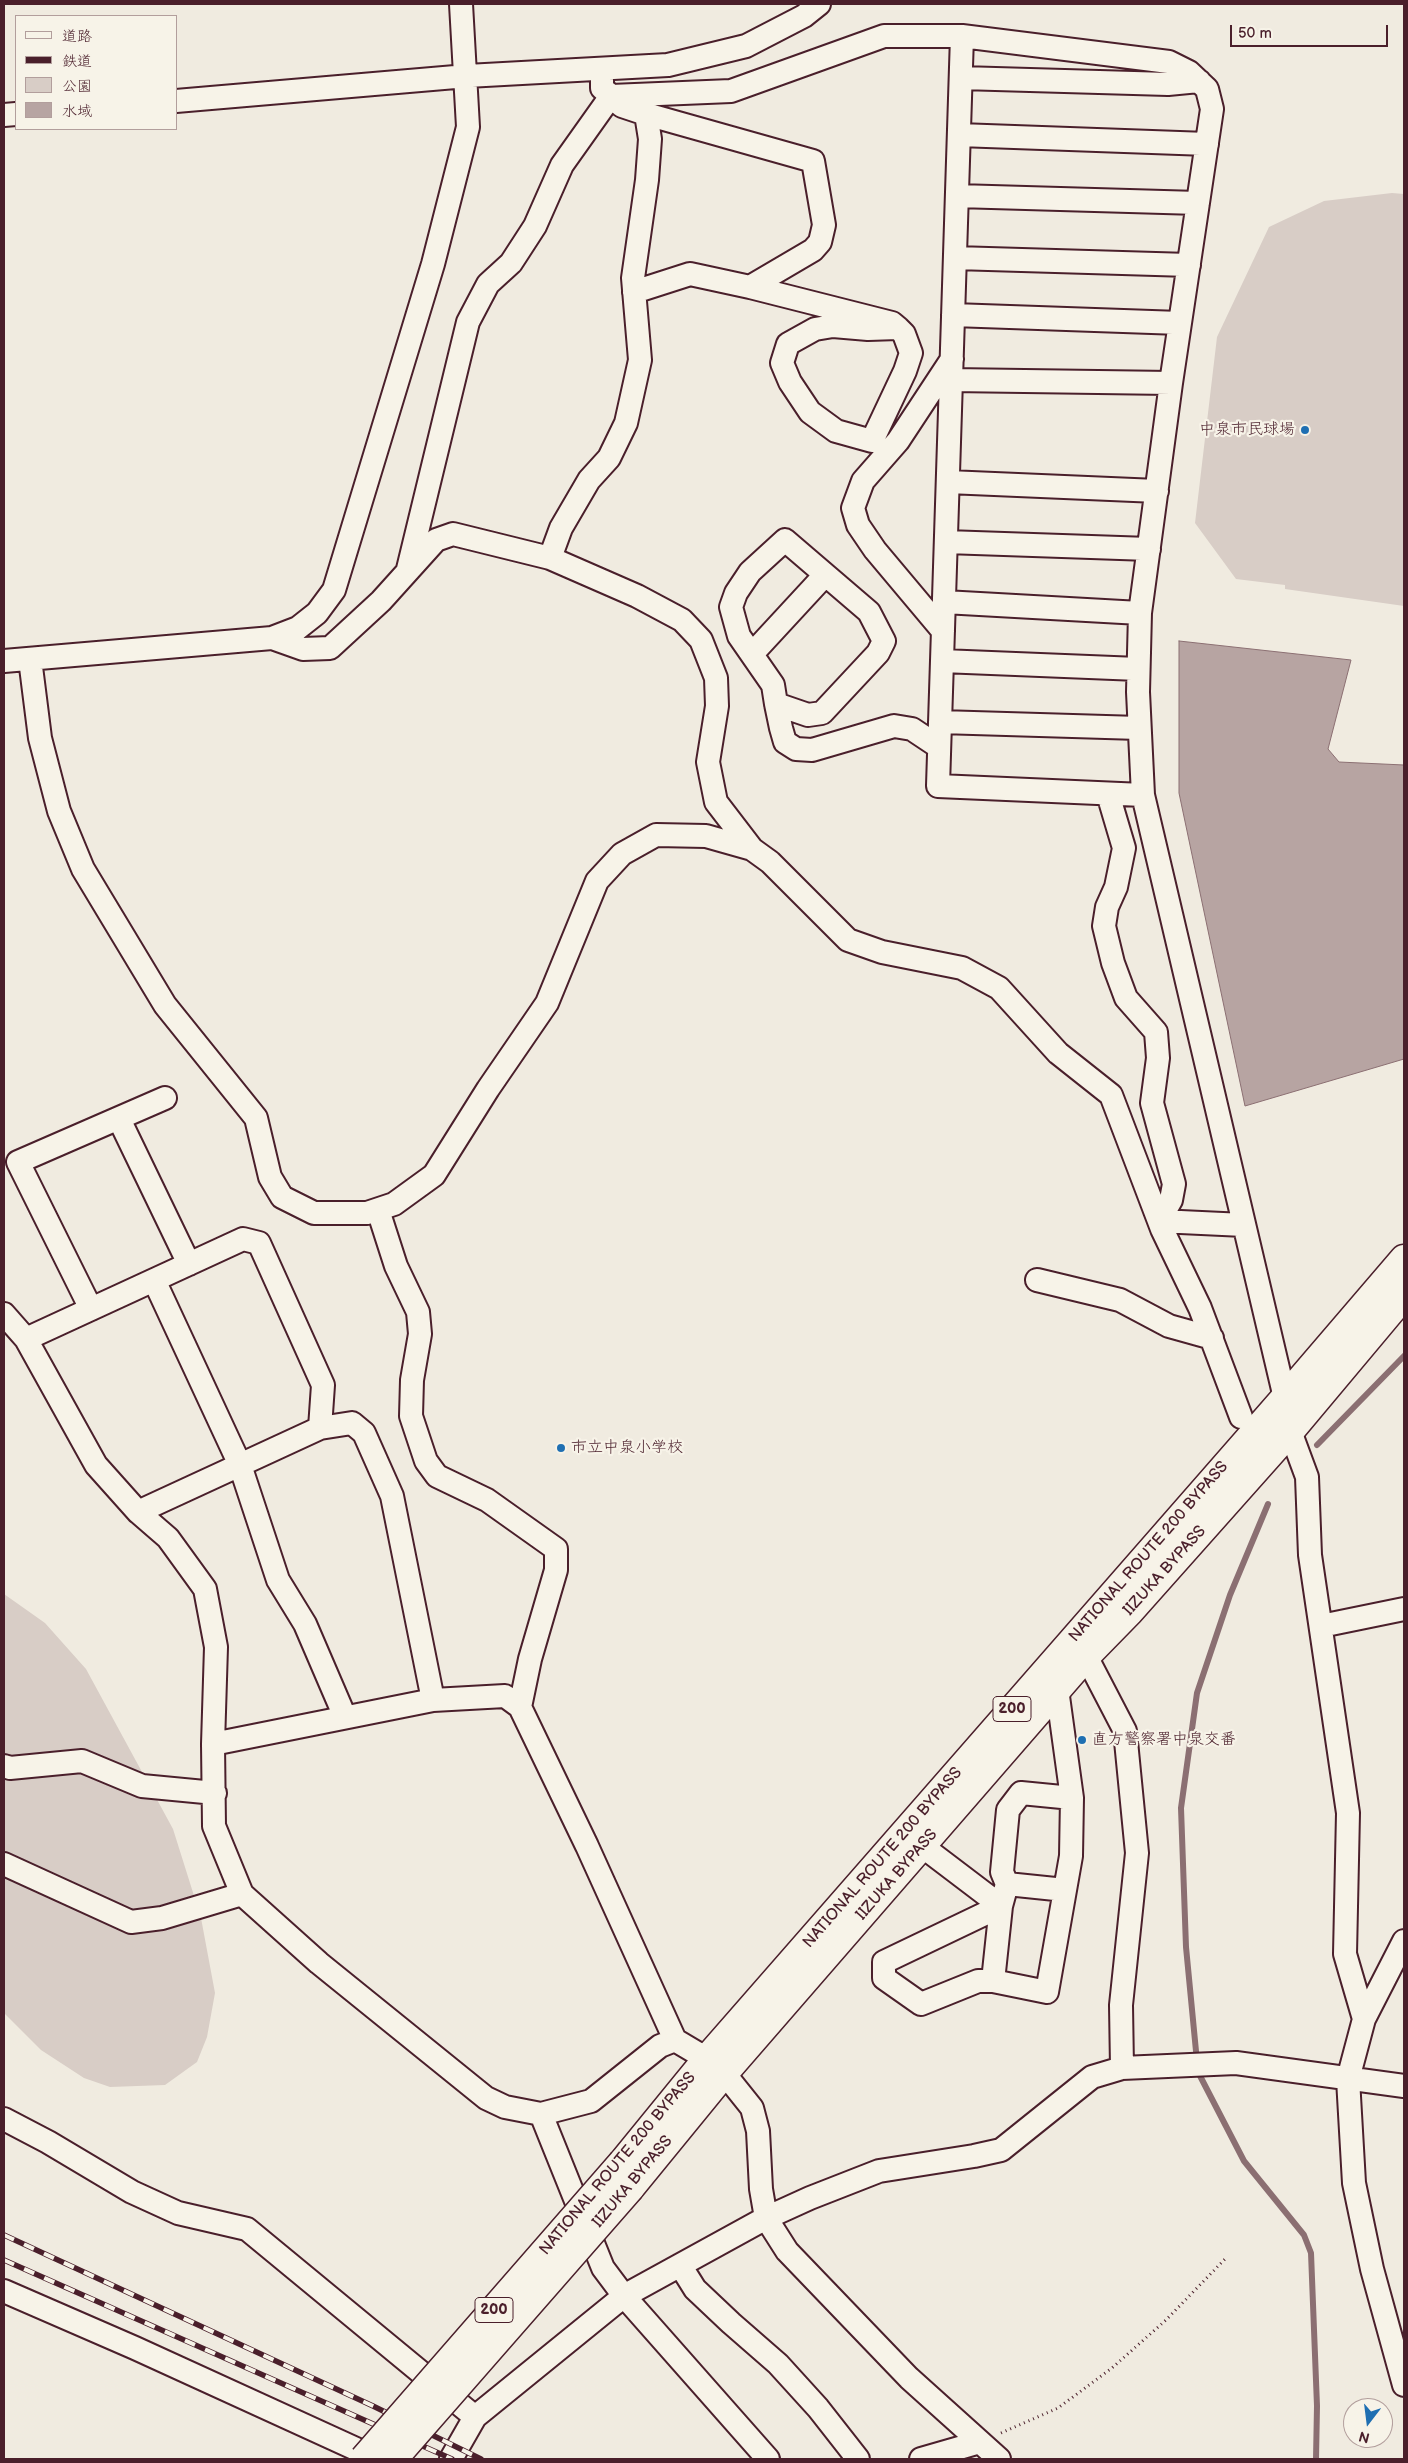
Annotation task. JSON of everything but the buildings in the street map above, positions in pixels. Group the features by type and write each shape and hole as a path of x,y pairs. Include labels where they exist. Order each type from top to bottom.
{"highway":[{"name":"NATIONAL ROUTE 200 BYPASS","path":"364,2459 623,2162 715,2066 1404,1258"},
{"name":"IIZUKA BYPASS","path":"394,2459 630,2188 715,2066 922,1846 1086,1656 1129,1612 1290,1432 1404,1295"}],"street":[{"path":"4,661 272,638 298,628 317,613 334,590 433,264 468,127 467,76 460,4"},
{"path":"178,100 467,76 668,65 746,46 804,16 820,4"},
{"path":"611,96 731,91 884,36 962,36 1169,62 1189,72 1207,89 1212,109 1171,383 1140,613 1138,669 1143,795 1285,1398 1290,1432 1307,1477 1310,1555 1348,1813 1345,1954 1364,2019"},
{"path":"962,36 938,786 1143,795"},
{"path":"602,70 602,88 622,106 813,161 824,225 820,242 813,250 750,287"},
{"path":"961,78 1168,84 1199,81"},
{"path":"408,572 468,322 488,284 511,263 535,226 562,166 611,96"},
{"path":"550,558 561,528 589,480 609,458 626,423 640,360 634,292 635,256 648,180 650,139 646,114"},
{"path":"959,135 1207,144"},
{"path":"957,196 1198,204"},
{"path":"955,258 1189,265"},
{"path":"634,292 690,274 750,287 892,323 904,334 911,353 878,449 853,508 858,525 875,550 943,631"},
{"path":"953,315 1180,323"},
{"path":"898,328 868,329 833,326 815,329 788,344 782,364 790,382 810,412 836,431 878,449 898,441 952,358"},
{"path":"951,380 1171,383"},
{"path":"948,482 1157,491"},
{"path":"272,638 303,649 330,648 382,601 436,540 453,534 550,558 637,596 682,620 701,640 716,678 717,706 708,762 716,802 752,849 770,862 848,940 882,952 962,968 999,988 1058,1053 1111,1095 1159,1221 1200,1308 1241,1416"},
{"path":"776,704 808,715 822,713 878,653 884,641 869,612 785,540 750,572 736,592 731,607 739,636 773,684 776,704 785,742 796,749 812,750 894,726 912,729 939,747"},
{"path":"946,542 1149,549"},
{"path":"752,654 825,575"},
{"path":"944,602 1140,613"},
{"path":"30,659 45,756 59,811 83,869 165,1005 256,1118 270,1177 282,1197 314,1212 342,1214 367,1213 378,1210 394,1204 434,1175 488,1089 547,1003 597,880 622,854 656,836 706,836 752,849"},
{"path":"942,661 1138,669"},
{"path":"940,722 1139,728"},
{"path":"1108,794 1124,848 1116,887 1107,906 1104,926 1113,963 1126,998 1156,1032 1158,1058 1152,1103 1174,1184 1171,1200 1159,1221"},
{"path":"92,1309 18,1162 165,1098"},
{"path":"119,1118 190,1264"},
{"path":"378,1210 396,1266 418,1312 420,1334 412,1380 411,1416 426,1461 437,1476 488,1500 556,1549 556,1570 530,1660 520,1707"},
{"path":"1159,1221 1244,1225"},
{"path":"26,1339 244,1239 259,1243 323,1384 320,1428"},
{"path":"154,1280 240,1465 278,1580 306,1624 345,1717"},
{"path":"1037,1280 1120,1300 1169,1326 1212,1338"},
{"path":"4,1314 26,1339 96,1465 138,1512 168,1538 205,1589 216,1647 213,1744 214,1826 242,1894 319,1963 486,2098 505,2107 541,2114 591,2101 660,2046 675,2040"},
{"path":"138,1512 320,1428 352,1423 364,1433 392,1496 433,1700"},
{"path":"1321,1626 1404,1609"},
{"path":"1086,1656 1125,1731 1137,1853 1121,2005 1122,2068"},
{"path":"1001,1906 884,1962 884,1978 922,2004 978,1981 1047,1992 1071,1856 1072,1798 1057,1689"},
{"path":"213,1744 433,1700 505,1696 520,1707 587,1846 675,2040 715,2066 752,2108 758,2132 761,2189 766,2218 787,2251 909,2378 999,2459"},
{"path":"4,1766 10,1768 82,1761 142,1786 215,1793"},
{"path":"993,1982 1001,1906 1007,1884 1002,1872 1008,1810 1021,1793 1072,1798"},
{"path":"922,1846 1001,1906"},
{"path":"4,1864 131,1922 162,1918 242,1894"},
{"path":"1007,1884 1065,1890"},
{"path":"1404,1941 1364,2019 1348,2080 1354,2183 1372,2269 1404,2385"},
{"path":"451,2459 475,2417 624,2296 766,2218 810,2198 880,2171 1001,2150 1092,2077 1122,2068 1236,2062 1348,2080 1404,2086"},
{"path":"541,2114 603,2268 624,2296 768,2459"},
{"path":"4,2119 48,2142 132,2192 178,2213 247,2229 475,2417"},
{"path":"680,2266 695,2289 731,2324 778,2364 818,2408 858,2459"},
{"path":"4,2291 135,2348 378,2459"},
{"path":"921,2459 980,2442"}],"path":[{"path":"980,2442 1058,2408 1112,2368 1166,2320 1226,2258"}],"green space":[{"name":"中泉市民球場","path":"1392,193 1404,194 1404,606 1285,589 1285,585 1236,579 1195,523 1217,337 1269,227 1324,201"},
{"path":"4,1594 45,1623 86,1669 173,1829 201,1918 215,1993 207,2037 197,2062 165,2085 110,2087 84,2078 41,2050 4,2013"}],"water":[{"path":"1179,641 1351,660 1328,749 1339,762 1404,765 1404,1059 1245,1106 1179,793"}],"waterway":[{"path":"1317,1445 1404,1356"},
{"path":"1268,1504 1230,1595 1197,1693 1181,1808 1186,1947 1198,2072 1244,2161 1304,2235 1311,2253 1317,2406 1316,2459"}],"railway":[{"path":"4,2235 373,2406 481,2459"},
{"path":"4,2260 452,2459"}],"place":[{"name":"中泉市民球場","path":"1305,430"},
{"name":"市立中泉小学校","path":"561,1448"},
{"name":"直方警察署中泉交番","path":"1082,1740"}]}
